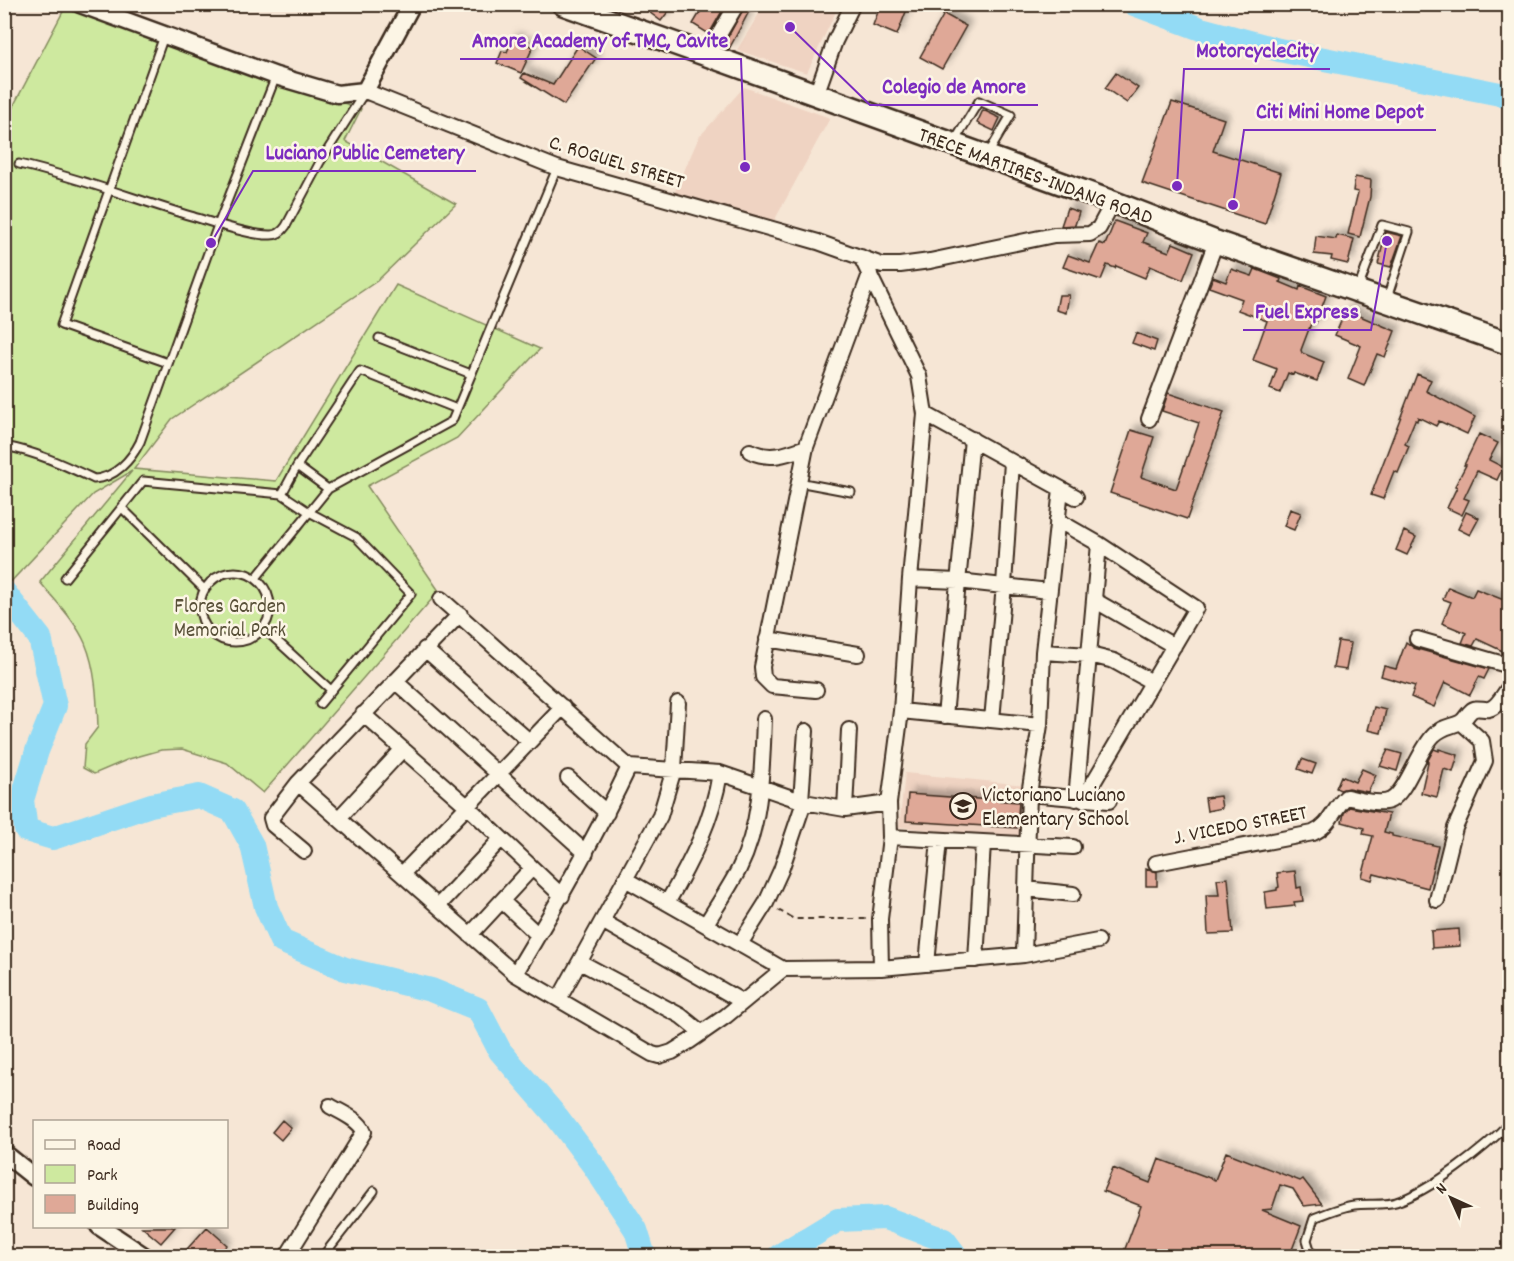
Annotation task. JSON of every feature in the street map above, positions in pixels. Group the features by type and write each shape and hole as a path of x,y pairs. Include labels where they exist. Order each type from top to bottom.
{"main road":[{"name":"TRECE MARTIRES-INDANG ROAD","path":"563,4 987,156 1215,242 1509,344"}],"street":[{"path":"80,4 276,76 337,94 365,91 412,4"},
{"path":"707,55 737,4"},
{"path":"816,94 835,41 854,4"},
{"name":"C. ROGUEL STREET","path":"365,91 557,168 818,242 882,265 909,264 1048,236 1090,234 1099,228 1113,202"},
{"path":"1149,419 1215,242"},
{"path":"861,257 919,375 925,414 901,711 889,803 890,837 880,919 881,968"},
{"path":"816,690 772,686 765,681 762,667 806,447 870,274"},
{"path":"925,414 1076,497"},
{"path":"945,716 972,439"},
{"path":"750,451 782,457 806,447"},
{"path":"992,720 1012,462"},
{"path":"1024,955 1029,794 1040,725 1043,652 1061,489"},
{"path":"1057,520 1099,544 1196,608 1080,799"},
{"path":"1080,799 1099,544"},
{"path":"910,579 958,581 1049,591"},
{"path":"441,599 629,767 720,773 802,801 845,809 889,803"},
{"path":"1094,600 1174,646"},
{"path":"304,851 273,825 271,818 274,811 363,714 460,614"},
{"path":"767,639 858,654"},
{"path":"1417,639 1509,666"},
{"path":"425,649 529,741"},
{"path":"1043,652 1090,655 1114,660 1152,682"},
{"path":"395,681 586,853"},
{"name":"J. VICEDO STREET","path":"1156,862 1313,833 1331,820 1346,797 1390,801 1398,793 1426,743 1435,734 1443,727 1462,723 1470,711 1475,708 1490,709 1496,706 1509,686"},
{"path":"559,999 660,816 674,769 678,703"},
{"path":"402,874 563,707"},
{"path":"901,711 1040,725"},
{"path":"363,714 467,806 562,896"},
{"path":"706,924 740,867 754,827 762,788 764,719"},
{"path":"1437,900 1455,828 1485,761 1482,741 1462,723"},
{"path":"845,809 849,730"},
{"path":"740,944 765,903 781,870 802,801 806,731"},
{"path":"339,818 403,749"},
{"path":"515,974 586,853 629,767"},
{"path":"668,903 702,837 718,789 720,773"},
{"path":"568,777 607,813"},
{"path":"298,783 515,974 652,1054 659,1056 672,1052 702,1033 783,969"},
{"path":"1029,794 1109,801"},
{"path":"890,837 1073,847"},
{"path":"438,906 501,839"},
{"path":"927,964 939,840"},
{"path":"976,960 983,843"},
{"path":"471,935 532,868"},
{"path":"625,879 783,969 881,968 976,960 1024,955 1098,941"},
{"path":"1026,889 1073,894"},
{"path":"502,901 538,935"},
{"path":"602,921 743,1002"},
{"path":"580,962 681,1016 702,1033"},
{"path":"286,1257 364,1132 363,1127 330,1106"},
{"path":"4,1153 33,1176"},
{"path":"100,1228 144,1257"}],"lane":[{"path":"164,35 61,325 168,363"},
{"path":"4,446 28,450 94,479 106,477 126,463 137,448 276,76"},
{"path":"19,164 59,173 108,191 219,225 268,235 279,234 320,162 365,91"},
{"path":"953,144 980,101 1011,115 987,156"},
{"path":"256,578 328,489 452,421 557,168"},
{"path":"1357,292 1382,225 1409,232 1386,302"},
{"path":"379,338 471,374"},
{"path":"282,494 297,466 360,371 457,409"},
{"path":"297,466 328,489"},
{"path":"65,578 143,481 282,494 364,543 411,594 320,704"},
{"path":"798,482 851,492"},
{"path":"122,508 204,589"},
{"path":"228,572 238,572 256,578 263,585 270,602 268,620 263,628 255,636 235,642 225,641 215,636 207,629 199,610 204,589 210,581 228,572"},
{"path":"263,628 331,690"},
{"path":"1312,1257 1306,1240 1314,1218 1352,1205 1394,1202 1420,1191 1501,1132 1509,1122"},
{"path":"323,1257 374,1191"}],"path":[{"path":"765,903 794,919 880,919"}],"shaded area":[{"path":"765,4 839,5 807,73 737,50"},
{"path":"744,87 830,118 773,223 673,196 699,137"},
{"name":"Victoriano Luciano Elementary School","path":"905,773 1026,785 1021,839 899,827"}],"green space":[{"name":"Flores Garden Memorial Park","path":"66,6 361,109 345,141 456,204 377,281 172,419 134,469 276,481 396,285 540,349 457,438 367,486 439,591 263,793 227,763 182,749 161,750 129,759 94,774 83,768 85,744 98,727 92,663 76,626 40,582 132,471 93,494 5,588 5,122"}],"building":[{"path":"655,4 674,4 661,21 649,12"},
{"path":"705,4 726,4 709,34 693,24"},
{"path":"746,4 753,4 727,49 723,46"},
{"path":"881,4 897,4 907,9 897,35 873,25"},
{"path":"944,14 966,26 942,69 920,57"},
{"path":"513,38 533,47 521,73 497,63 502,51 507,52"},
{"path":"578,46 596,58 564,105 521,78 524,73 553,85"},
{"path":"1116,73 1138,88 1127,103 1105,88"},
{"path":"1172,102 1224,119 1213,151 1281,173 1265,224 1142,183"},
{"path":"983,110 1000,118 994,131 977,123"},
{"path":"1355,177 1371,180 1370,197 1360,237 1348,234 1358,192 1353,191"},
{"path":"1067,208 1079,212 1075,225 1061,226"},
{"path":"1115,221 1147,233 1143,242 1169,252 1173,243 1194,252 1183,280 1150,266 1145,278 1116,266 1115,268 1107,265 1101,280 1063,267 1068,255 1090,263 1099,243 1105,245"},
{"path":"1386,232 1402,236 1391,267 1378,264"},
{"path":"1337,235 1354,239 1348,264 1331,260 1332,256 1314,254 1316,236 1336,239"},
{"path":"1231,269 1252,276 1255,269 1281,279 1280,282 1299,290 1300,286 1326,296 1316,323 1312,321 1301,350 1302,353 1324,362 1317,381 1288,373 1280,393 1270,389 1277,369 1253,360 1267,321 1238,310 1242,299 1209,287 1213,277 1226,282"},
{"path":"1059,295 1069,295 1066,313 1056,310"},
{"path":"1346,310 1395,331 1385,357 1377,354 1364,386 1348,379 1361,346 1335,335"},
{"path":"1136,333 1157,341 1154,351 1132,343"},
{"path":"1417,374 1431,380 1426,391 1475,417 1467,434 1439,421 1436,426 1418,417 1405,444 1409,446 1398,473 1394,471 1383,499 1371,495"},
{"path":"1168,393 1224,412 1187,519 1110,493 1131,430 1154,437 1141,477 1176,489 1199,423 1162,411"},
{"path":"1479,434 1498,443 1489,460 1503,467 1497,480 1477,471 1464,498 1469,500 1462,515 1447,508"},
{"path":"1290,509 1301,513 1294,530 1284,526"},
{"path":"1466,512 1479,518 1470,535 1458,529"},
{"path":"1404,531 1416,537 1407,555 1396,550"},
{"path":"1448,587 1472,597 1476,589 1509,602 1509,654 1477,639 1473,646 1462,643 1466,633 1442,623 1451,602 1443,599"},
{"path":"1338,641 1351,643 1346,670 1333,668"},
{"path":"1406,642 1414,648 1489,669 1484,679 1479,677 1470,695 1445,682 1434,707 1411,697 1415,686 1381,676 1384,666 1396,669"},
{"path":"1374,707 1386,710 1381,733 1368,730"},
{"path":"1434,749 1458,755 1453,772 1444,769 1437,797 1421,793 1427,762"},
{"path":"1388,750 1402,754 1397,771 1380,766"},
{"path":"1302,759 1316,764 1312,774 1298,769"},
{"path":"1362,769 1376,775 1368,792 1336,788 1341,776 1355,782"},
{"path":"908,794 1019,802 1017,828 906,821"},
{"path":"1220,796 1222,808 1207,811 1205,798"},
{"path":"1349,807 1389,814 1384,832 1392,836 1438,846 1428,888 1374,874 1372,880 1362,877 1373,836 1363,834 1364,828 1342,822 1344,813"},
{"path":"1146,868 1157,872 1157,886 1146,886"},
{"path":"1295,871 1297,888 1301,887 1303,901 1294,902 1295,906 1267,909 1265,892 1277,890 1279,887 1277,873"},
{"path":"1228,878 1233,933 1208,934 1206,895 1219,895 1217,879"},
{"path":"1459,929 1460,946 1432,948 1431,931"},
{"path":"282,1120 291,1128 281,1140 272,1132"},
{"path":"1226,1152 1300,1181 1303,1179 1322,1204 1304,1206 1293,1189 1280,1185 1272,1209 1262,1210 1301,1226 1290,1255 1281,1251 1279,1257 1122,1257 1141,1206 1103,1191 1113,1168 1150,1183 1159,1159 1215,1180"},
{"path":"143,1228 174,1228 161,1243"},
{"path":"206,1228 227,1245 217,1257 195,1257 187,1249"}],"waterway":[{"path":"1134,4 1201,29 1279,50 1510,96"},
{"path":"4,592 40,638 55,706 37,751 22,800 26,830 53,838 151,805 199,796 233,811 252,845 266,907 281,941 345,969 431,990 478,1009 500,1051 557,1117 594,1166 636,1230 644,1256"},
{"path":"779,1256 838,1220 885,1218 944,1240 956,1256"}],"place":[{"name":"Colegio de Amore","path":"790,27"},
{"name":"Amore Academy of TMC, Cavite","path":"745,167"},
{"name":"MotorcycleCity","path":"1177,186"},
{"name":"Citi Mini Home Depot","path":"1233,205"},
{"name":"Fuel Express","path":"1387,241"},
{"name":"Luciano Public Cemetery","path":"211,243"},
{"name":"Victoriano Luciano Elementary School","path":"963,806"}]}
